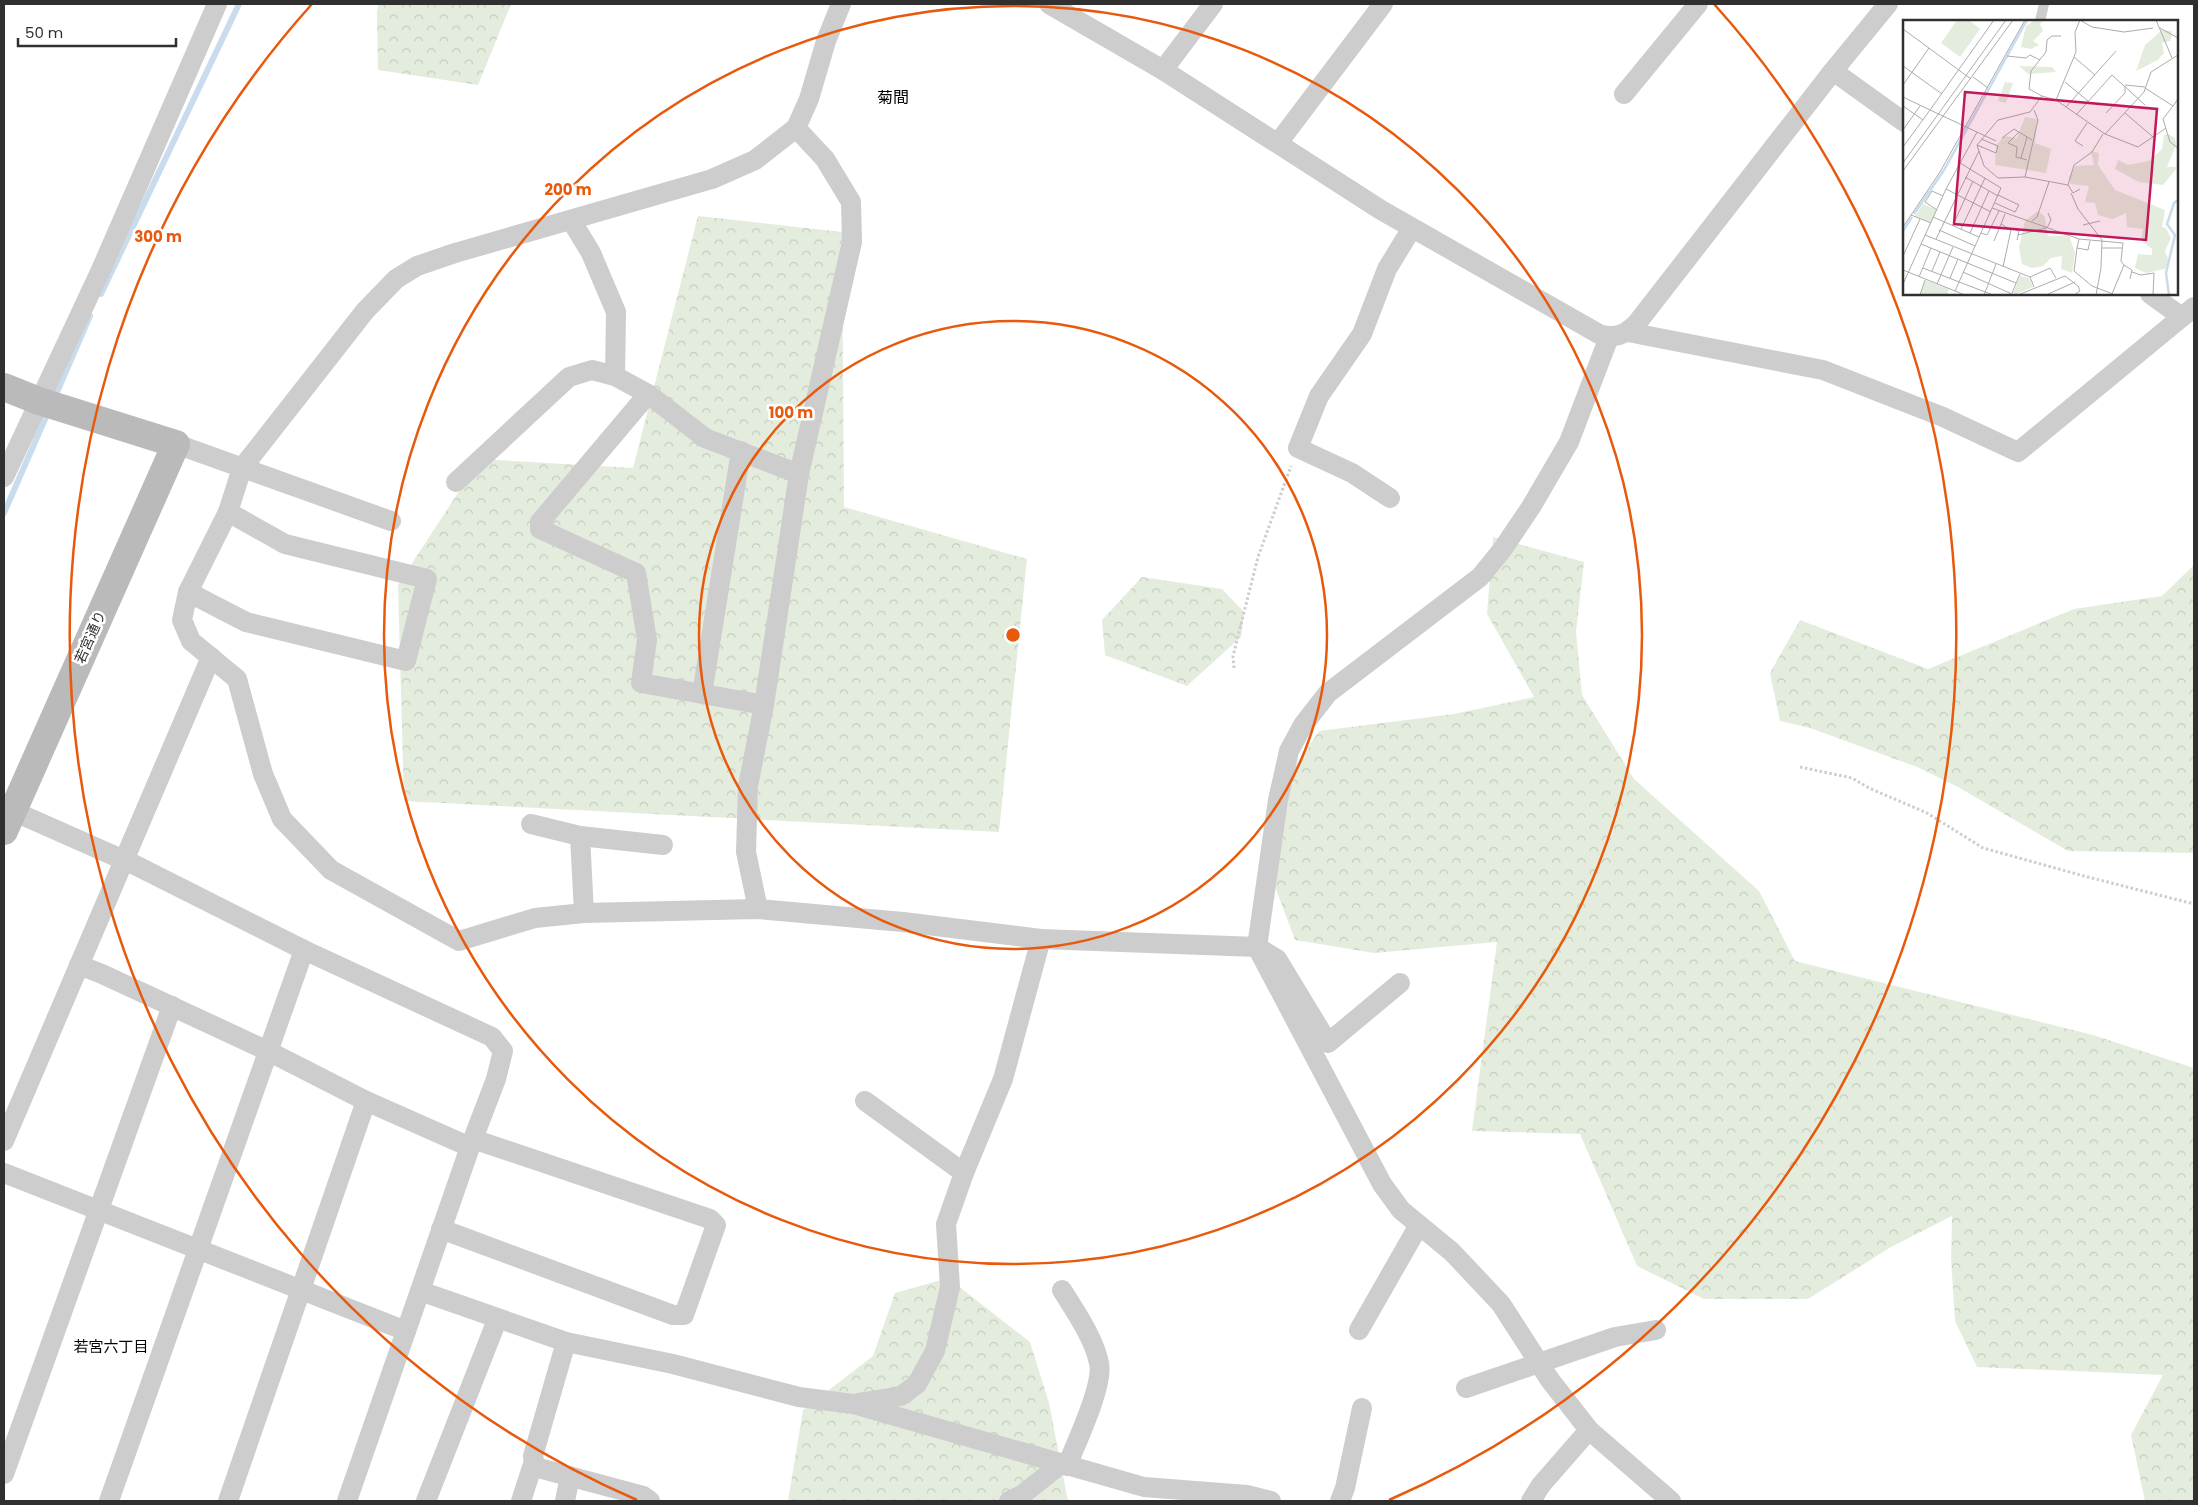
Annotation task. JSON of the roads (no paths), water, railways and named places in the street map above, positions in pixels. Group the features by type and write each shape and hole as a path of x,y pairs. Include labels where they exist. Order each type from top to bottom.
{"street":[{"path":"4,477 100,272 217,4"},
{"path":"841,4 826,41 809,99 796,128 755,160 712,179 455,253 417,266 396,279 365,311 242,468 228,512 188,592 182,620 191,641 237,679 263,774 282,819 331,870 459,941 535,918 584,913 758,909 903,922 1041,939 1257,947 1277,959 1328,1043 1400,983"},
{"path":"1049,4 1163,70 1412,228 1599,334 1618,334 1823,370 1943,417 2018,452 2188,312 2152,295"},
{"path":"1163,70 1213,4"},
{"path":"1278,143 1383,4"},
{"path":"1624,94 1698,4"},
{"path":"1671,1501 1589,1430 1538,1362 1501,1304 1452,1252 1401,1210 1382,1184 1257,947 1278,800 1289,751 1303,725 1328,693 1480,576 1502,550 1569,442 1618,334 1643,316 1833,71 1888,4"},
{"path":"1833,71 1903,121"},
{"path":"758,909 746,852 748,786 764,705 799,474 852,242 851,202 825,159 796,128"},
{"path":"571,220 591,253 616,312 615,376"},
{"path":"1390,498 1352,472 1298,448 1319,396 1362,334 1388,269 1412,228"},
{"path":"456,482 569,376 592,370 615,376 648,394 705,438 799,474"},
{"path":"4,387 39,401 176,444 392,520"},
{"path":"648,394 540,522 540,529 636,573 647,640 641,683 764,705"},
{"name":"若宮通り","path":"8,821 176,444"},
{"path":"702,694 740,452"},
{"path":"188,592 246,622 406,661 427,579 284,544 228,512"},
{"path":"4,1141 211,657"},
{"path":"8,821 123,860 304,950 492,1037 503,1050 496,1079 471,1143 347,1501"},
{"path":"531,824 580,836 663,845"},
{"path":"580,836 584,913"},
{"path":"853,1404 901,1396 917,1384 935,1351 950,1287 946,1224 964,1173 1003,1079 1041,939"},
{"path":"109,1501 304,950"},
{"path":"79,965 268,1051 366,1101 471,1143 710,1219 716,1225 684,1315 673,1315 441,1229"},
{"path":"4,1474 172,1006"},
{"path":"228,1501 366,1101"},
{"path":"865,1101 964,1173"},
{"path":"4,1172 406,1331"},
{"path":"1359,1330 1419,1225"},
{"path":"1009,1501 1022,1495 1064,1465 1091,1403 1099,1379 1099,1364 1084,1328 1062,1290"},
{"path":"420,1291 497,1320 566,1342 673,1364 799,1397 853,1404 1144,1487 1247,1495 1270,1501"},
{"path":"426,1501 497,1320"},
{"path":"1466,1388 1615,1337 1656,1330"},
{"path":"566,1342 533,1456 535,1467 647,1499 669,1501"},
{"path":"1340,1501 1345,1488 1362,1408"},
{"path":"1532,1501 1541,1485 1589,1430"},
{"path":"521,1501 534,1461"},
{"path":"565,1501 570,1476"}],"lane":[{"path":"2040,20 2044,4"}],"waterway":[{"path":"101,294 239,4"},
{"path":"54,399 90,316"},
{"path":"4,513 49,410"}],"district":[{"name":"菊間","path":"893,97"},
{"name":"若宮六丁目","path":"111,1347"}]}
